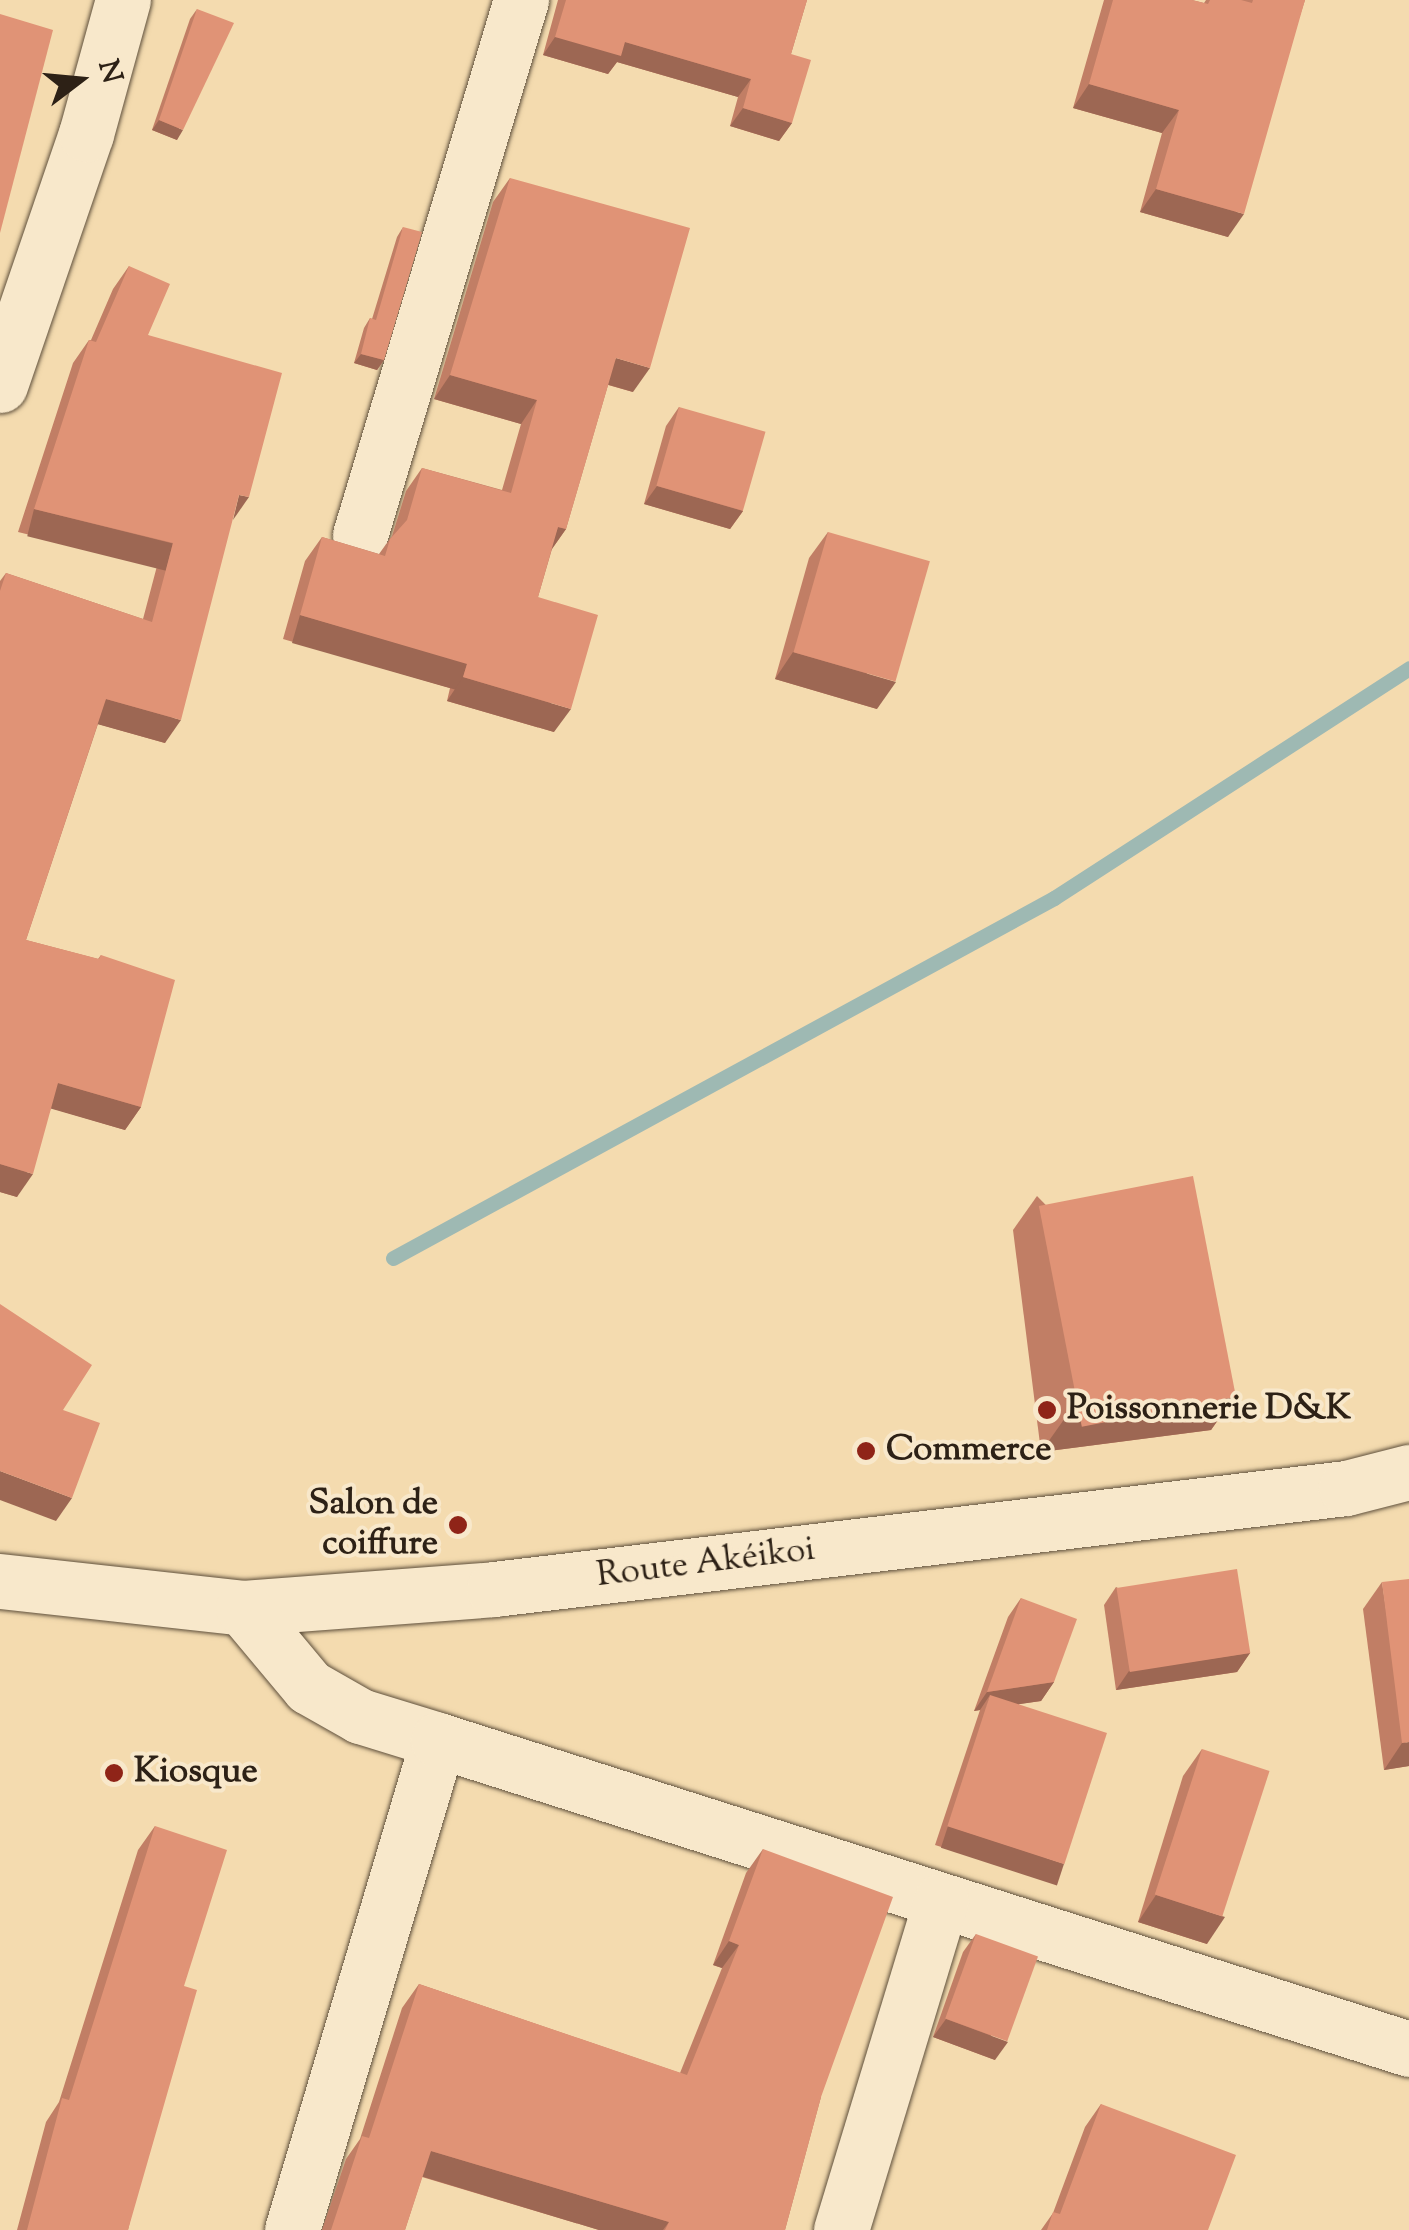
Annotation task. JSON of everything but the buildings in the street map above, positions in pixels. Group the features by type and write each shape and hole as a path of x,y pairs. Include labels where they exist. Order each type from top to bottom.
{"street":[{"path":"0,384 86,134 123,0"},
{"path":"360,536 520,0"},
{"name":"Route Akéikoi","path":"0,1581 243,1608 534,1584 1346,1488 1409,1472"},
{"path":"243,1608 308,1687 360,1716 1409,2050"},
{"path":"292,2230 438,1740"},
{"path":"841,2230 941,1901"}],"waterway":[{"path":"393,1258 1054,898 1409,668"}],"place":[{"name":"Poissonnerie D&K","path":"1047,1410"},
{"name":"Commerce","path":"866,1451"},
{"name":"Salon de coiffure","path":"458,1525"},
{"name":"Kiosque","path":"114,1773"}]}
